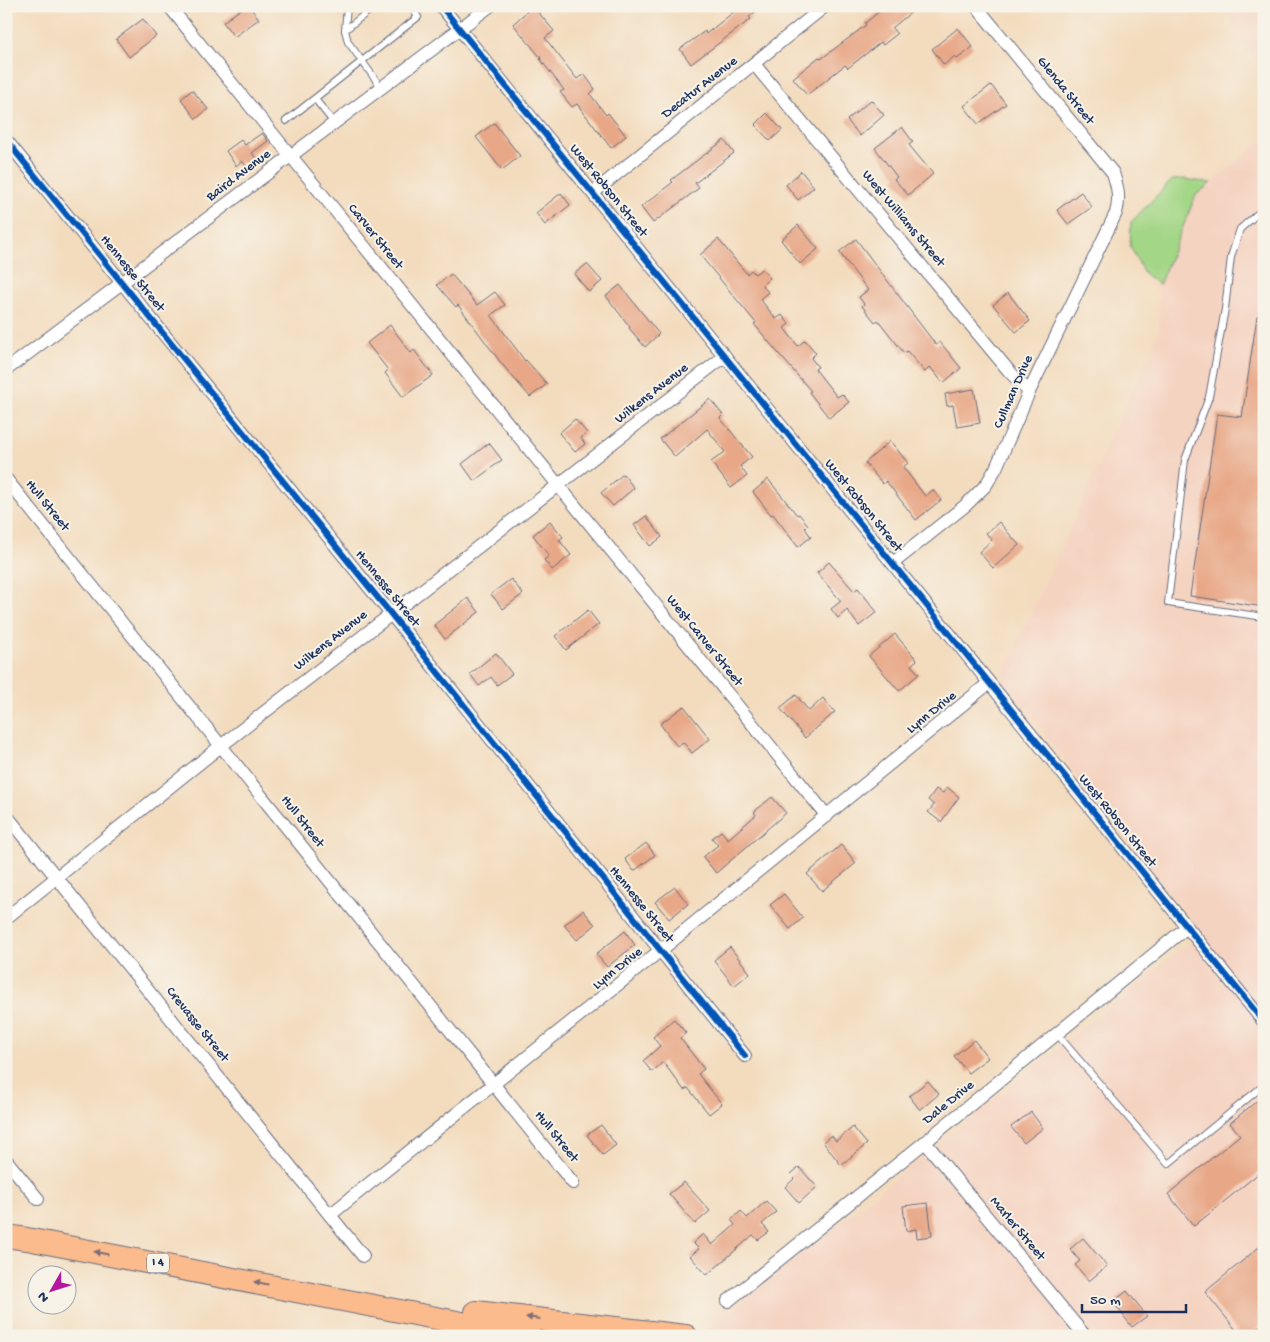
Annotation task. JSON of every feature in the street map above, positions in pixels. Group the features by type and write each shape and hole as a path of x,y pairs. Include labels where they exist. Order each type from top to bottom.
{"highway":[{"name":"I 4","path":"6,1236 27,1238 529,1336"},
{"path":"309,1292 686,1336"}],"street":[{"name":"Carver Street","path":"168,6 559,485"},
{"name":"West Robson Street","path":"441,6 1262,1017"},
{"name":"Baird Avenue","path":"6,370 459,28 474,20 490,6"},
{"name":"Decatur Avenue","path":"593,193 825,6"},
{"name":"Glenda Street","path":"976,6 1113,173 1118,188 1119,201"},
{"name":"West Williams Street","path":"754,64 1008,370 1029,392"},
{"name":"Hennesse Street","path":"6,140 391,614 745,1056"},
{"name":"Cullman Drive","path":"893,563 966,505 986,485 996,468 1029,392 1116,214 1119,201"},
{"name":"Wilkens Avenue","path":"6,918 222,745 725,356"},
{"name":"Hull Street","path":"6,479 573,1183"},
{"name":"West Carver Street","path":"559,485 827,816"},
{"name":"Lynn Drive","path":"330,1215 827,816 989,683"},
{"name":"Crevasse Street","path":"6,814 363,1256"},
{"name":"Dale Drive","path":"728,1301 1188,927"},
{"name":"Marler Street","path":"925,1142 1085,1336"},
{"path":"6,1160 38,1199"}],"lane":[{"path":"347,6 345,30 348,42 381,87"},
{"path":"345,30 375,6"},
{"path":"286,121 418,16 411,6"},
{"path":"315,99 334,123"},
{"path":"1264,208 1240,229 1231,257 1225,309 1209,397 1185,460 1168,603 1264,617"},
{"path":"1057,1034 1168,1164 1264,1085"}],"shaded area":[{"path":"1222,6 1264,6 1264,75"},
{"path":"1264,140 1264,1336 756,1336 707,1330 1201,933 1001,679 1159,331 1159,285 1196,195"}],"green space":[{"path":"1184,179 1211,183 1196,195 1159,285 1144,273 1130,246 1131,222 1172,180"}],"building":[{"path":"245,6 249,6 259,19 234,37 223,22"},
{"path":"533,6 554,31 545,38 577,79 584,74 595,89 590,94 606,115 608,113 626,136 611,148 577,104 572,107 560,92 564,90 513,24"},
{"path":"741,6 762,6 749,17 751,19 691,64 680,49 705,31 706,34"},
{"path":"886,6 919,6 892,28 897,34 883,45 881,42 848,68 845,65 807,95 793,78 819,57 821,59 866,25 865,23"},
{"path":"143,19 156,36 129,57 116,39"},
{"path":"958,28 973,47 957,59 955,56 944,65 932,49"},
{"path":"991,85 1006,104 978,124 964,106"},
{"path":"192,90 208,109 196,119 181,99"},
{"path":"871,100 884,115 860,136 847,120"},
{"path":"767,113 782,130 770,141 755,125"},
{"path":"494,123 520,156 502,170 476,137"},
{"path":"902,127 913,142 909,145 933,174 908,195 894,179 897,177 875,148"},
{"path":"262,133 268,141 252,153 257,160 247,167 242,161 236,166 226,151 241,140 245,145"},
{"path":"724,140 734,153 695,183 699,188 653,223 641,207 673,182 671,180"},
{"path":"801,171 814,187 798,200 786,185"},
{"path":"1081,192 1092,207 1068,224 1057,210"},
{"path":"561,193 570,205 545,225 536,213"},
{"path":"798,225 818,249 800,264 781,240"},
{"path":"718,239 747,274 751,270 755,274 762,269 770,278 762,285 768,292 760,299 776,319 782,315 789,324 784,328 798,346 805,340 816,353 811,358 818,367 815,369 837,397 842,394 849,402 829,418 809,392 811,391 754,324 756,323 700,255"},
{"path":"856,239 936,345 940,342 961,368 943,383 930,367 925,372 907,351 904,353 878,320 875,322 862,306 864,304 859,297 868,290 839,252"},
{"path":"587,264 602,281 589,292 574,274"},
{"path":"451,274 477,305 495,292 505,305 491,315 525,361 547,384 530,397 501,363 458,305 456,307 437,285"},
{"path":"620,285 659,334 645,347 606,296"},
{"path":"1008,293 1030,321 1016,332 993,305"},
{"path":"1257,316 1264,316 1264,607 1190,596 1217,414 1242,417"},
{"path":"390,325 411,353 414,350 433,375 403,397 385,373 388,370 367,343"},
{"path":"974,389 980,423 957,427 953,405 947,406 945,394"},
{"path":"710,399 723,415 720,418 752,457 740,466 747,476 731,488 711,462 725,452 707,429 675,457 660,439"},
{"path":"575,419 587,433 581,438 585,444 575,452 559,433"},
{"path":"890,441 908,463 903,467 925,496 933,490 941,500 916,520 886,481 883,484 865,463"},
{"path":"489,443 502,460 474,481 462,464"},
{"path":"623,474 634,488 613,506 601,493"},
{"path":"768,479 797,515 799,514 808,525 805,528 811,537 798,547 773,514 771,515 753,492"},
{"path":"646,516 662,537 650,546 634,525"},
{"path":"550,521 563,537 559,540 571,555 552,570 544,560 549,556 533,535"},
{"path":"999,522 1019,545 993,568 979,552 992,540 986,533"},
{"path":"829,562 854,591 858,588 877,612 859,626 847,610 838,618 831,609 841,601 817,573"},
{"path":"511,579 523,594 503,609 491,594"},
{"path":"468,598 479,612 445,639 434,625"},
{"path":"588,610 599,624 566,650 555,636"},
{"path":"895,634 917,660 911,665 919,674 899,691 869,656"},
{"path":"496,653 512,674 497,685 491,677 479,686 470,674"},
{"path":"796,695 809,711 823,698 835,712 805,738 780,708"},
{"path":"684,706 710,739 692,753 683,742 677,746 660,724"},
{"path":"947,787 959,797 941,822 928,812 934,805 928,800 936,789 943,793"},
{"path":"772,797 786,813 716,873 703,857 718,845 712,838 721,831 728,839 756,815 754,812"},
{"path":"646,843 655,855 634,871 625,859"},
{"path":"841,845 856,863 822,891 807,874"},
{"path":"675,887 688,904 669,919 655,902"},
{"path":"784,894 803,918 790,929 770,905"},
{"path":"583,910 595,925 577,940 564,925"},
{"path":"625,931 635,945 607,967 596,954"},
{"path":"730,947 750,973 734,986 714,960"},
{"path":"674,1019 686,1033 680,1038 704,1069 698,1074 722,1104 709,1114 688,1088 684,1090 663,1062 652,1072 643,1061 660,1046 653,1037"},
{"path":"974,1040 988,1058 968,1073 954,1056"},
{"path":"928,1081 939,1094 920,1110 909,1096"},
{"path":"1264,1095 1264,1169 1194,1226 1168,1194 1240,1135 1230,1123"},
{"path":"1031,1112 1043,1128 1024,1143 1011,1127"},
{"path":"601,1125 616,1145 603,1155 587,1135"},
{"path":"853,1127 867,1144 841,1165 823,1142 831,1135 836,1141"},
{"path":"799,1167 817,1187 799,1203 785,1187 794,1179 790,1175"},
{"path":"684,1182 710,1211 695,1224 669,1194"},
{"path":"766,1201 776,1212 762,1224 769,1232 758,1240 753,1235 707,1275 690,1256 699,1249 693,1243 703,1234 712,1245 735,1225 731,1220 741,1211 747,1218"},
{"path":"928,1203 932,1236 917,1238 916,1229 906,1231 903,1206"},
{"path":"1083,1238 1107,1266 1089,1281 1075,1265 1080,1261 1070,1249"},
{"path":"1264,1243 1264,1322 1248,1336 1241,1336 1205,1292"},
{"path":"1127,1291 1147,1316 1132,1327 1113,1302"}],"cycle path":[{"path":"441,6 1264,1022"},
{"path":"6,140 391,614 745,1056"}]}
